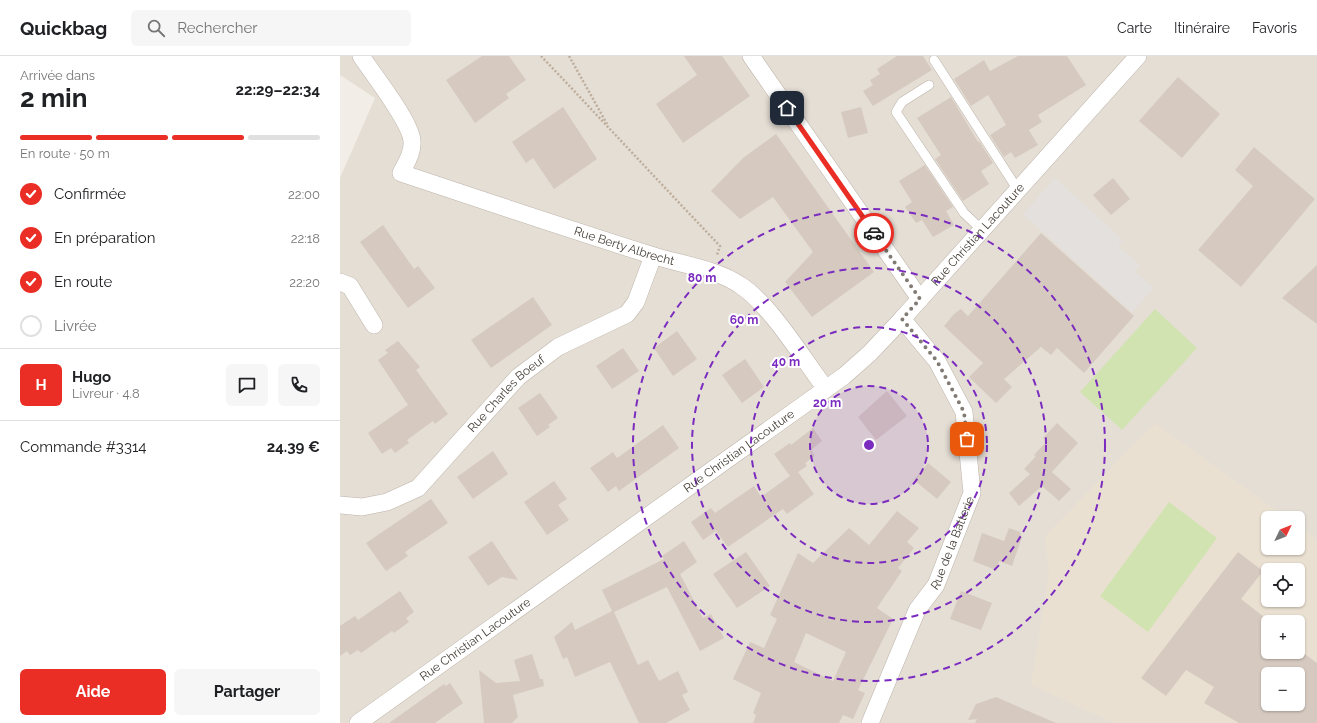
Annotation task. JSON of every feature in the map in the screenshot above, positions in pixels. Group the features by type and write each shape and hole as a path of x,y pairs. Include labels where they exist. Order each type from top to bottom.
{"street":[{"name":"Rue Berty Albrecht","path":"361,56 408,127 412,141 410,155 401,173 653,256 711,272 739,284 754,295 826,390"},
{"path":"751,56 920,299"},
{"name":"Rue Christian Lacouture","path":"358,723 826,390 870,353 1138,56"},
{"name":"Rue Charles Boeuf","path":"340,505 362,507 387,502 418,488 518,377 558,347 627,314 636,302 653,256"},
{"path":"340,282 350,286 374,325"},
{"name":"Rue de la Batterie","path":"870,723 916,610 936,585 972,493 964,412 937,361 902,319"}],"lane":[{"path":"934,60 1018,190"},
{"path":"929,85 902,102 896,112 964,213 982,230"}],"path":[{"path":"541,56 720,246 711,272"},
{"path":"569,56 609,127"}],"shaded area":[{"path":"340,56 1317,56 1317,723 340,723 340,178 375,98 340,75"},
{"path":"1055,178 1123,240 1118,246 1140,265 1135,272 1154,288 1132,312 1023,214"},
{"path":"1155,423 1277,511 1261,511 1261,555 1305,555 1305,531 1317,540 1317,723 1114,723 1031,685 1049,575 1045,536"}],"green space":[{"path":"1155,309 1197,348 1122,430 1080,392"},
{"path":"1169,502 1217,538 1148,632 1100,596"}],"building":[{"path":"482,56 509,56 526,80 506,94 509,98 475,123 446,80"},
{"path":"684,56 722,56 750,96 683,143 656,104 697,75"},
{"path":"897,56 923,56 932,70 873,106 863,91 873,85 870,80 880,74 877,69"},
{"path":"1018,56 1067,56 1086,85 1038,115 1042,122 1029,130 1038,145 1015,158 1011,152 1004,157 990,135 1006,125 988,95 971,106 954,79 984,60 990,71"},
{"path":"1178,77 1220,114 1182,158 1139,121"},
{"path":"951,97 978,142 979,141 993,163 981,171 989,184 963,201 935,159 941,155 917,118"},
{"path":"563,107 597,159 554,189 533,158 526,163 512,142"},
{"path":"861,107 868,133 848,138 841,112"},
{"path":"776,134 874,272 812,317 785,282 813,252 773,197 740,219 711,191 743,158"},
{"path":"1254,147 1315,199 1241,287 1198,250 1253,186 1235,170"},
{"path":"925,165 953,207 946,211 954,225 933,237 922,220 916,223 905,207 912,202 899,181"},
{"path":"1113,178 1130,199 1111,215 1093,195"},
{"path":"383,225 414,269 418,266 435,288 408,308 360,242"},
{"path":"1041,233 1134,316 1084,373 1057,348 1051,355 1041,347 1004,379 1012,387 996,403 969,377 983,363 944,326 954,314 961,309 968,316"},
{"path":"1317,265 1317,324 1282,298"},
{"path":"533,297 552,325 491,368 471,340"},
{"path":"677,331 697,359 673,376 654,348"},
{"path":"398,341 420,367 416,370 448,414 435,424 433,421 407,440 409,443 395,453 391,448 382,454 368,433 408,405 378,360 388,353 385,350"},
{"path":"623,348 639,371 612,389 596,366"},
{"path":"745,359 764,387 742,403 722,375"},
{"path":"887,391 907,416 876,440 858,417"},
{"path":"540,393 558,418 548,425 550,427 537,436 518,408"},
{"path":"1057,423 1078,443 1052,472 1071,489 1059,501 1042,486 1019,506 1009,493 1030,474 1024,469 1047,441 1043,438"},
{"path":"663,425 679,448 619,491 616,486 608,492 590,468 613,452 617,458"},
{"path":"813,428 822,441 811,450 815,456 805,463 807,466 798,472 814,494 787,514 783,509 728,547 716,531 703,540 691,522 711,508 715,513 754,486 761,497 790,476 774,454 790,443 791,445"},
{"path":"493,451 508,474 473,499 457,477"},
{"path":"928,463 951,482 937,499 914,480"},
{"path":"554,481 567,499 558,505 569,520 547,535 524,502"},
{"path":"431,499 448,523 405,552 408,556 386,571 366,543"},
{"path":"897,511 919,528 907,542 914,548 898,568 902,571 877,608 893,619 858,690 865,693 853,719 843,715 839,723 753,723 756,715 753,713 761,693 733,679 750,642 764,648 777,619 770,615 798,553 813,563 849,528 869,545","holes":["806,633 846,652 833,681 794,662"]},
{"path":"1009,528 1020,532 1022,537 1012,566 999,561 996,570 973,561 982,533 1004,541"},
{"path":"492,541 518,580 502,577 488,586 468,557"},
{"path":"684,541 697,562 680,574 703,618 711,614 724,638 700,651 667,587 614,612 638,665 648,660 659,681 678,671 688,692 682,695 690,710 666,723 639,723 610,662 575,677 567,657 563,659 554,637 572,622 575,630 612,611 602,590 664,559 662,556"},
{"path":"746,552 770,586 737,608 713,574"},
{"path":"1238,552 1261,569 1261,574 1241,599 1262,615 1261,659 1305,659 1305,654 1317,663 1317,723 1239,723 1204,703 1214,687 1186,670 1166,696 1141,678"},
{"path":"400,591 414,612 406,618 409,622 394,633 392,631 361,653 358,650 350,655 347,651 340,656 340,626 355,616 358,620"},
{"path":"961,591 992,603 981,630 950,619"},
{"path":"532,654 540,679 543,679 544,686 513,695 518,717 512,723 484,723 479,670 496,683 520,681 514,660"},
{"path":"450,683 463,703 435,723 389,723 444,684 446,686"},
{"path":"996,697 1056,723 975,723 977,719 968,720 976,704"}],"way so far":[{"path":"874,233 920,299 902,319 937,361 964,412 967,439"}],"route":[{"path":"787,108 874,233"}]}
